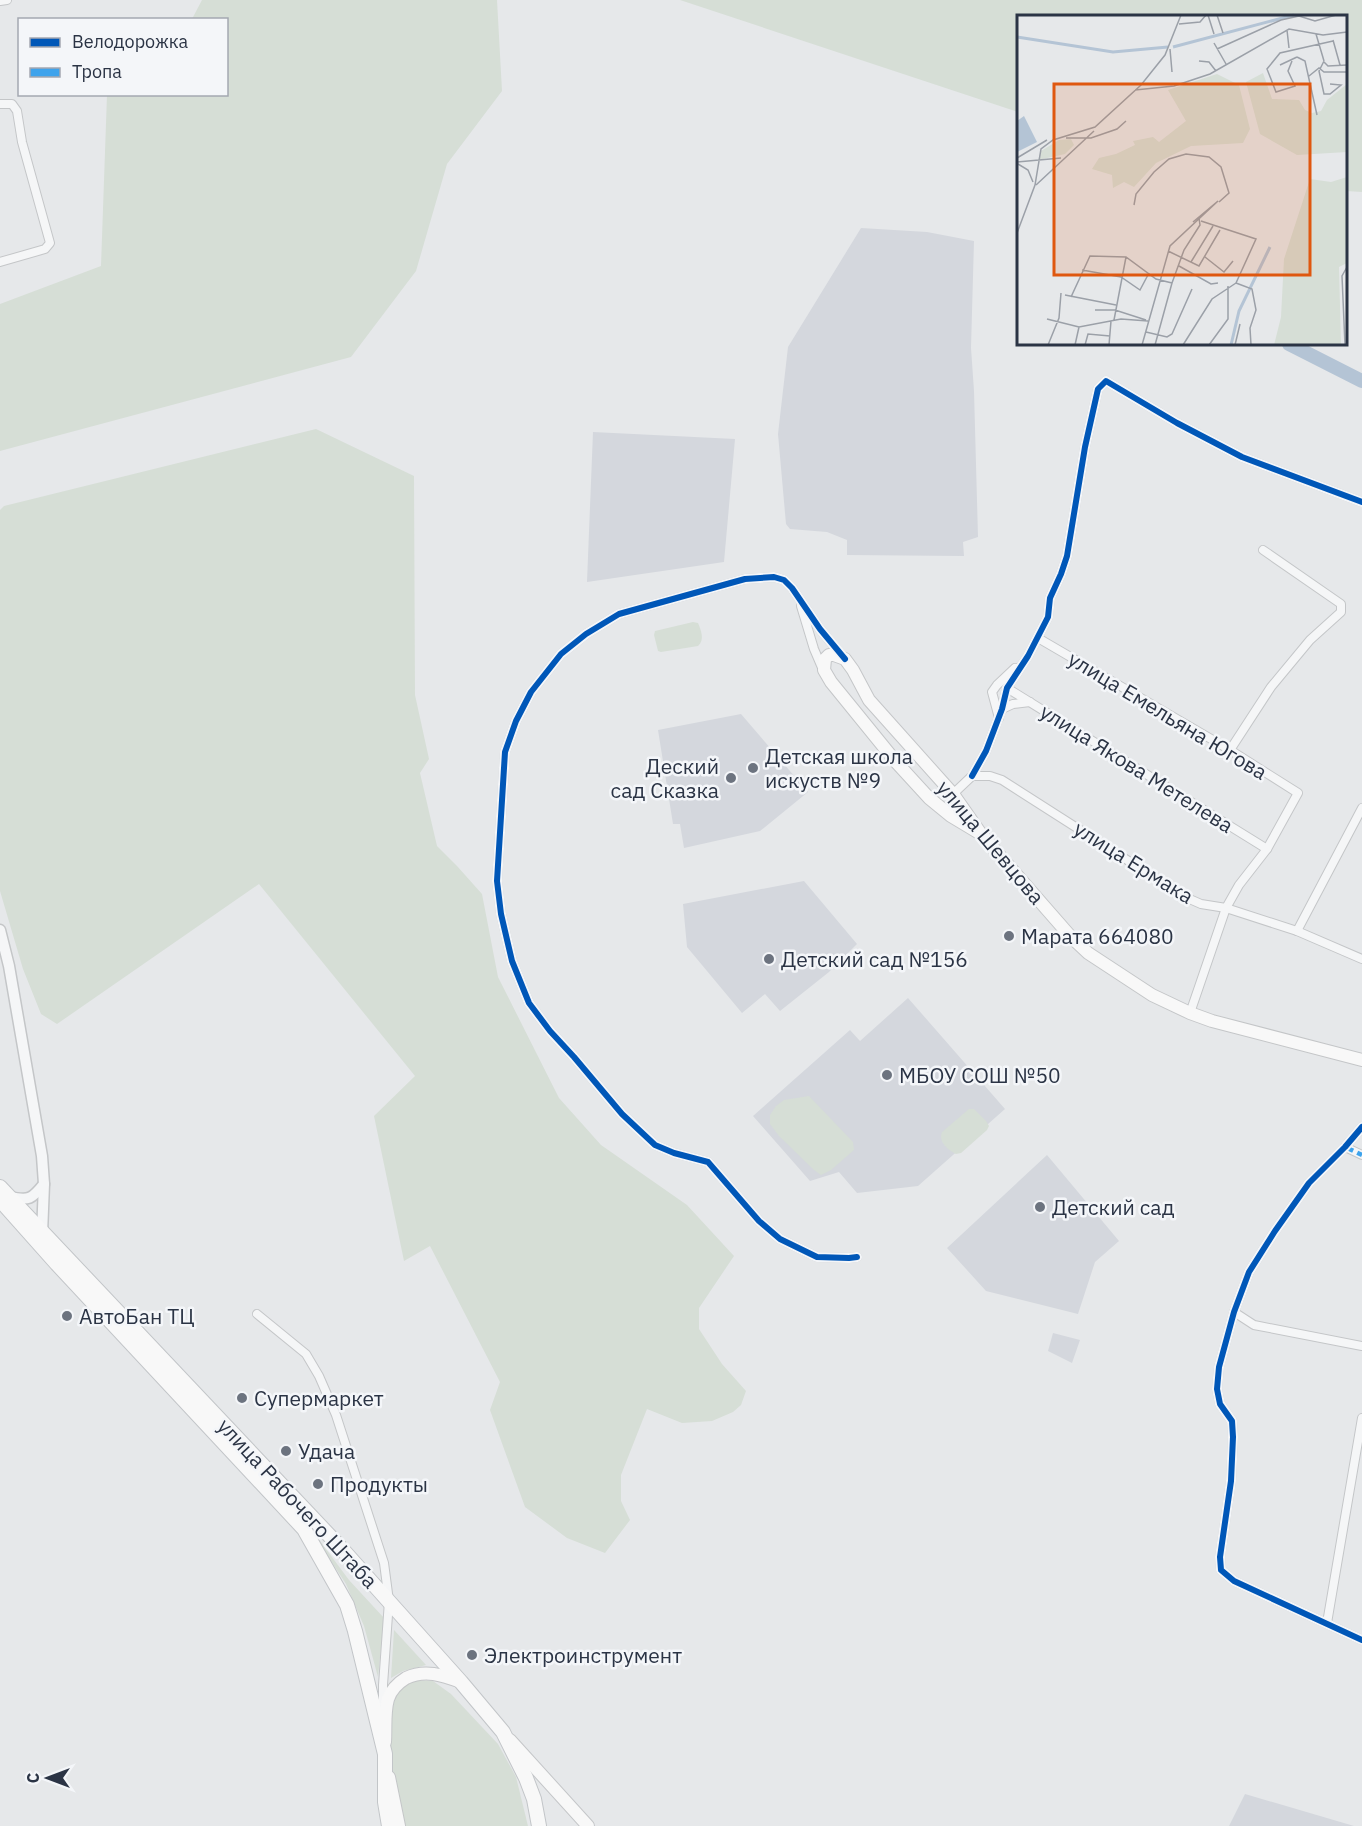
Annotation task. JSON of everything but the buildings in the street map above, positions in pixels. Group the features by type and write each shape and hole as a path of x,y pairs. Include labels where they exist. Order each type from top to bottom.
{"main road":[{"path":"845,659 834,655 825,658 824,670 831,682 929,798 951,816 981,834"},
{"name":"улица Шевцова","path":"845,659 869,700 953,794 981,834 1066,932 1088,953 1152,995 1190,1013 1212,1021 1362,1060"},
{"name":"улица Рабочего Штаба","path":"3,1195 24,1227 41,1246 304,1529 347,1605 385,1754 399,1826"},
{"name":"улица Рабочего Штаба","path":"3,1195 43,1230 389,1601 588,1826"},
{"path":"389,1826 385,1802 385,1754 388,1699 393,1688 415,1674 426,1672 461,1682"},
{"path":"503,1732 526,1778 534,1799 539,1826"}],"street":[{"path":"0,1 7,0"},
{"path":"0,104 12,104 17,111 22,142 50,243 45,249 0,262"},
{"path":"953,794 972,776 986,751 1001,713 1007,688 1028,656 1048,617 1050,598 1067,556 1092,413 1098,389 1106,381 1177,423 1242,457 1362,502"},
{"path":"1230,750 1271,687 1310,640 1341,612 1341,604 1263,550"},
{"name":"улица Шевцова","path":"845,659 792,588 784,580 774,577 745,579 619,614 586,634 561,654 531,692 516,721 505,752 497,881 501,914 513,961 529,1003 550,1031 622,1114 655,1145 674,1153 708,1162 759,1221 780,1239 817,1257 857,1257"},
{"path":"799,599 814,649 824,670"},
{"name":"улица Емельяна Югова","path":"1038,638 1230,750 1298,793 1267,849"},
{"path":"1001,713 992,692 1028,656"},
{"name":"улица Якова Метелева","path":"1007,688 1267,849"},
{"path":"1001,713 1014,704 1030,702"},
{"name":"улица Ермака","path":"972,776 1002,780 1185,897 1297,931 1362,959"},
{"path":"1297,931 1362,808"},
{"path":"1190,1013 1226,908 1239,885 1267,849"},
{"path":"0,930 9,966 42,1156 44,1184 41,1246"},
{"path":"1362,1127 1309,1183 1249,1272 1234,1312 1219,1367 1217,1389 1220,1404 1232,1421 1233,1437 1231,1480 1220,1557 1221,1570 1234,1581 1362,1640"},
{"path":"1345,1147 1362,1155"},
{"path":"3,1195 23,1200 32,1198 44,1184"},
{"path":"24,1227 34,1231 43,1230"},
{"path":"1234,1312 1254,1325 1362,1346"},
{"path":"257,1314 306,1354 319,1376 336,1415 384,1563 389,1601 383,1685 385,1754"},
{"path":"1326,1623 1362,1418"}],"shaded area":[{"path":"202,0 497,0 502,91 447,164 416,271 351,357 0,451 0,304 101,266 107,96 228,96 228,18 193,18"},
{"path":"680,0 1362,0 1362,192 1347,191 1347,15 1017,15 1017,112"},
{"path":"861,228 927,232 974,241 971,348 978,537 963,542 964,556 847,555 847,540 827,532 790,529 786,524 778,434 788,347"},
{"path":"316,429 414,476 415,695 429,759 420,773 437,846 482,894 498,977 559,1098 601,1145 687,1205 734,1256 699,1308 699,1329 722,1364 746,1391 741,1405 733,1412 712,1421 682,1423 647,1409 621,1475 621,1501 630,1520 605,1553 567,1538 525,1507 490,1410 500,1382 430,1246 404,1261 374,1116 415,1076 259,884 57,1024 41,1014 23,969 0,891 0,510 4,506"},
{"path":"593,432 735,439 724,562 587,582"},
{"path":"693,622 698,623 701,632 702,638 698,646 658,651 655,631"},
{"name":"Деский сад Сказка","path":"741,714 808,792 760,831 684,848 680,824 673,824 658,730"},
{"name":"Детский сад №156","path":"804,881 857,944 829,972 780,1011 765,994 742,1013 687,947 683,904"},
{"name":"МБОУ СОШ №50","path":"908,998 1005,1109 918,1186 857,1193 839,1172 810,1181 753,1116 850,1030 860,1041"},
{"path":"809,1096 853,1142 854,1150 831,1170 821,1175 779,1136 770,1124 770,1115 784,1100"},
{"path":"969,1109 974,1109 989,1126 961,1153 956,1154 947,1148 941,1139 942,1132"},
{"name":"Детский сад","path":"1047,1155 1119,1241 1095,1262 1078,1314 986,1291 947,1248"},
{"path":"57,1252 288,1498 349,1580 384,1618 378,1677 364,1626 346,1584 308,1526"},
{"path":"1053,1333 1080,1340 1072,1363 1048,1351"},
{"path":"394,1630 426,1665 403,1671 391,1678"},
{"path":"414,1680 433,1681 451,1694 498,1744 516,1777 528,1826 403,1826 393,1790 387,1704 397,1689"},
{"path":"1245,1794 1354,1826 1229,1826"}],"waterway":[{"path":"1291,345 1362,381"}],"marked path":[{"path":"1345,1147 1362,1155"}],"cycle path":[{"path":"972,776 986,751 1002,709 1007,688 1028,656 1048,617 1050,598 1067,556 1085,447 1098,389 1106,381 1177,423 1242,457 1362,502"},
{"path":"845,659 820,629 792,588 784,580 774,577 745,579 619,614 586,634 561,654 531,692 516,721 505,752 497,881 501,914 512,961 529,1003 550,1031 622,1114 655,1145 674,1153 708,1162 759,1221 780,1239 817,1257 857,1257"},
{"path":"1362,1127 1309,1183 1249,1272 1234,1312 1219,1367 1217,1389 1220,1404 1232,1421 1233,1437 1231,1481 1220,1557 1221,1570 1234,1581 1362,1640"}],"place":[{"name":"Детская школа искуств №9","path":"753,768"},
{"name":"Деский сад Сказка","path":"731,778"},
{"name":"Марата 664080","path":"1009,936"},
{"name":"Детский сад №156","path":"769,959"},
{"name":"МБОУ СОШ №50","path":"887,1075"},
{"name":"Детский сад","path":"1040,1207"},
{"name":"АвтоБан ТЦ","path":"67,1316"},
{"name":"Супермаркет","path":"242,1398"},
{"name":"Удача","path":"286,1451"},
{"name":"Продукты","path":"318,1484"},
{"name":"Электроинструмент","path":"472,1655"}]}
